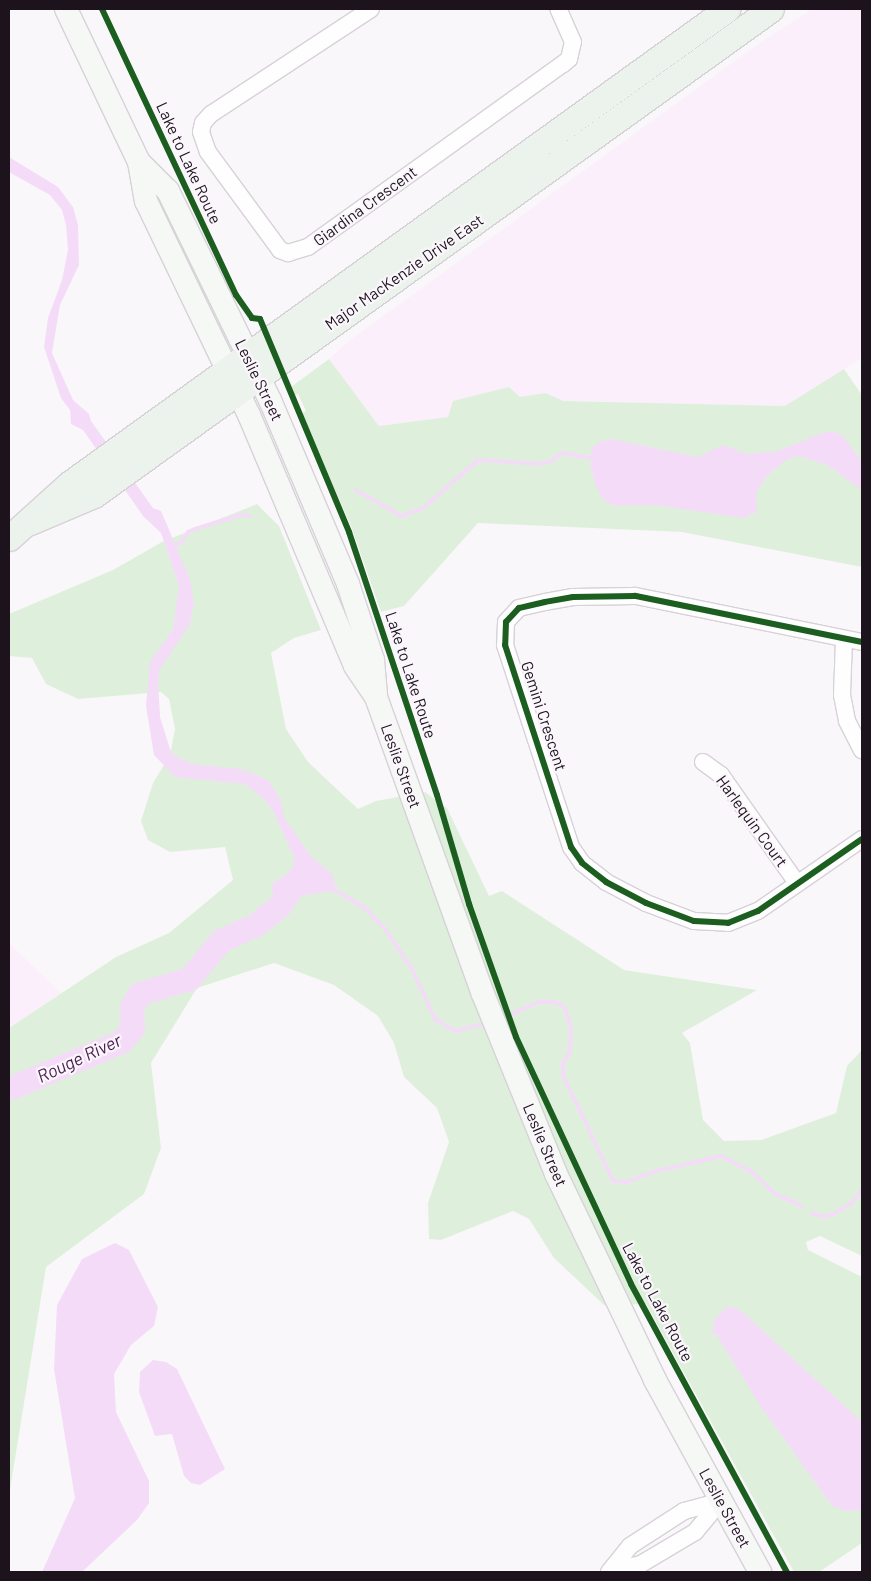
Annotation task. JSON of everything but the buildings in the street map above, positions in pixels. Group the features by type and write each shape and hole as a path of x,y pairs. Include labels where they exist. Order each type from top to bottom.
{"main road":[{"name":"Leslie Street","path":"66,9 139,162 146,200 238,392 355,666 376,697 483,994 556,1174 611,1291 760,1572"},
{"name":"Major MacKenzie Drive East","path":"9,538 30,522 69,484 226,368 727,9"},
{"name":"Major MacKenzie Drive East","path":"30,522 94,495 771,9"},
{"path":"567,124 582,146"},
{"name":"Leslie Street","path":"139,162 168,191 260,376 348,584 373,660 376,697"}],"street":[{"name":"Giardina Crescent","path":"371,9 226,104 204,123 201,132 208,152 280,250 298,251 308,246 569,59 573,42 558,9"},
{"name":"Gemini Crescent","path":"862,642 844,640 635,596 572,597 519,608 506,622 505,645 572,847 582,863 606,882 646,903 694,921 728,922 758,911 862,839"},
{"path":"844,640 842,695 847,721 862,750"},
{"name":"Harlequin Court","path":"703,762 721,775 797,883"},
{"path":"611,1571 630,1546 668,1521 684,1511 721,1501"},
{"path":"611,1571 640,1564 695,1532 721,1501"}],"shaded area":[{"path":"812,9 862,9 862,358 785,406 563,401 546,393 449,417 379,426 329,359 346,343 754,47"},
{"path":"9,157 58,187 73,207 78,225 79,265 60,305 52,353 73,400 89,414 91,421 153,508 161,511 190,579 194,603 190,624 160,669 158,679 160,717 170,749 174,755 191,764 241,769 268,780 280,798 285,819 312,857 333,875 336,888 332,891 275,900 271,884 293,870 294,857 273,811 263,798 245,784 175,777 154,755 146,706 150,662 173,629 179,586 161,533 143,516 83,430 71,424 70,410 61,398 44,347 48,318 62,280 68,250 66,225 62,210 50,195 9,172"},
{"path":"828,431 841,434 862,461 862,490 827,465 798,456 786,460 766,477 756,493 757,512 744,518 655,505 615,506 604,500 597,490 591,469 591,449 599,442 612,439 697,457 724,445 747,454 777,451"},
{"path":"9,943 61,993 9,1028"},
{"path":"115,1243 129,1250 158,1307 154,1326 131,1345 114,1374 116,1412 149,1481 149,1503 137,1520 82,1572 42,1572 75,1498 54,1369 57,1305 82,1259"},
{"path":"727,1306 738,1309 748,1317 862,1422 862,1510 846,1511 832,1506 759,1404 716,1334 712,1334 714,1320"},
{"path":"153,1360 166,1362 177,1369 225,1469 200,1485 191,1483 184,1476 172,1434 155,1436 139,1392 140,1372"}],"green space":[{"path":"329,359 379,426 448,417 453,401 509,387 520,397 546,393 563,401 785,406 844,369 862,395 862,567 682,532 478,523 404,606 381,612 351,526 301,414 306,411 298,394 294,395 291,387"},
{"path":"257,504 279,526 321,630 294,638 271,653 286,729 308,762 358,809 376,801 425,792 447,808 489,896 502,891 624,970 757,990 682,1033 690,1043 703,1120 724,1141 761,1140 836,1113 847,1066 862,1050 862,1256 820,1236 806,1242 808,1250 862,1277 862,1543 819,1572 794,1572 646,1304 604,1305 554,1258 529,1219 513,1211 441,1240 429,1239 428,1203 449,1142 437,1108 404,1077 394,1043 378,1016 334,985 274,963 197,988 151,1063 161,1148 144,1194 46,1267 9,1496 9,1028 116,957 169,933 233,880 225,847 170,852 148,840 141,821 153,783 170,755 175,729 169,699 161,692 78,699 46,684 32,658 9,656 9,614 113,570 162,542"}],"waterway":[{"path":"356,490 401,516 423,508 478,460 540,464 549,462 562,453 591,458"},
{"path":"171,546 181,543 188,532 195,529 240,515 249,516"},
{"name":"Rouge River","path":"9,1089 122,1042 133,1029 132,1007 140,994 190,979 221,941 255,926 279,907 305,870"},
{"path":"331,888 365,908 385,929 412,969 435,1019 455,1031 488,1023"},
{"path":"501,1018 539,1002 556,1002 565,1008 571,1029 570,1051 563,1063 563,1075 613,1181 626,1182 653,1172 721,1156 751,1171 774,1193 802,1206"},
{"path":"812,1213 824,1217 833,1214 851,1204 862,1190"}],"cycle path":[{"name":"Lake to Lake Route","path":"102,9 236,295 252,318 260,319 349,532 437,795 469,904 516,1037 631,1284 787,1572"},
{"path":"862,642 635,596 573,597 519,608 506,622 505,645 571,847 582,863 606,882 646,903 694,921 728,923 758,911 862,839"}]}
